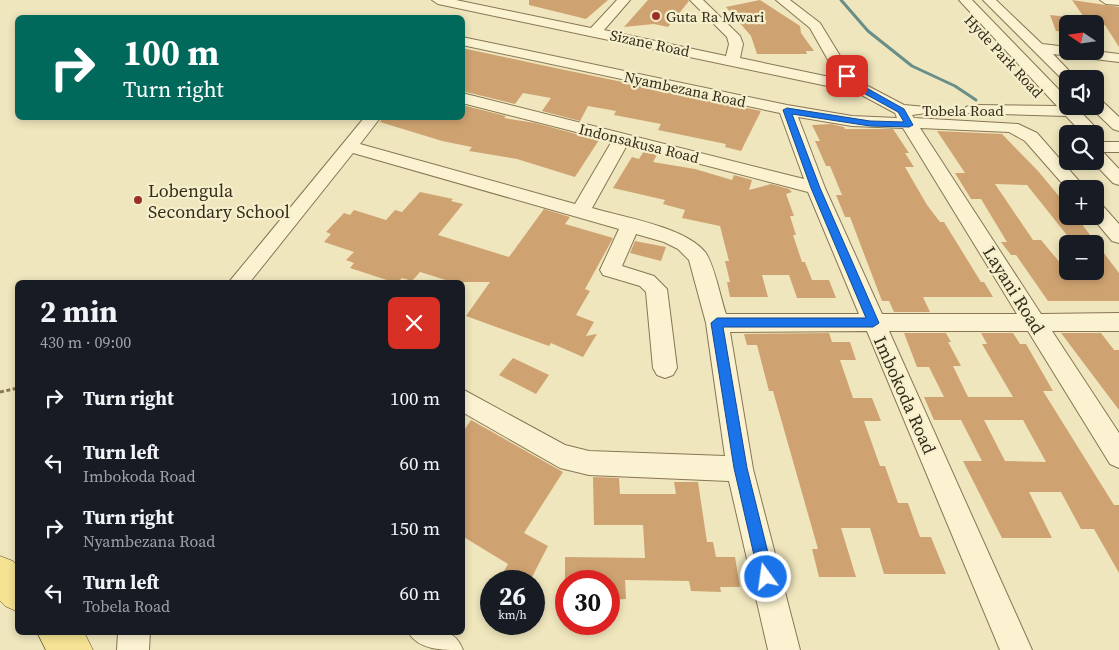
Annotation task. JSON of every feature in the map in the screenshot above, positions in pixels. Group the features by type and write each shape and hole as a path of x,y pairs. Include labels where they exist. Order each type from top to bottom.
{"main road":[{"path":"0,574 15,589"},
{"path":"59,635 73,650"}],"street":[{"name":"Sizane Road","path":"438,0 475,4 596,32 860,88"},
{"path":"596,32 624,0"},
{"path":"696,0 733,36 736,44 732,60"},
{"name":"Tobela Road","path":"782,0 815,26 839,67 860,88 905,118 1059,110"},
{"name":"Hyde Park Road","path":"953,0 1068,125"},
{"name":"Hyde Park Road","path":"965,0 1059,98"},
{"path":"989,0 1061,70"},
{"path":"1106,0 1119,2"},
{"name":"Nyambezana Road","path":"465,42 787,110 870,123 905,118"},
{"path":"1038,48 1119,58"},
{"name":"Indonsakusa Road","path":"465,99 816,188"},
{"name":"Imbokoda Road","path":"787,110 816,188 873,323 1016,650"},
{"path":"1104,112 1119,126"},
{"name":"Hyde Park Road","path":"1075,115 1084,125"},
{"path":"905,118 1005,126 1018,130 1031,137 1069,180"},
{"name":"Layani Road","path":"905,118 1119,456"},
{"path":"249,279 348,146 370,120"},
{"path":"580,212 622,139"},
{"path":"348,146 671,238 685,244 698,257 717,323 740,468 784,650"},
{"path":"1104,148 1119,162"},
{"path":"1104,150 1119,179"},
{"path":"1104,219 1119,236"},
{"path":"630,226 610,270 647,281 656,290 665,368"},
{"path":"717,323 1119,322"},
{"path":"465,401 560,456 573,460 589,463 740,468"},
{"path":"133,650 134,635"},
{"path":"428,635 446,650"}],"path":[{"path":"0,392 15,389"}],"building":[{"path":"529,0 608,0 586,19 529,5"},
{"name":"Guta Ra Mwari","path":"648,0 689,1 668,27 654,24 624,27"},
{"path":"760,0 800,26 801,33 814,51 806,51 807,54 757,54 751,36 726,7"},
{"path":"1072,0 1119,7 1119,47 1104,25 1104,15 1082,15"},
{"path":"1050,15 1059,16 1059,31 1056,31"},
{"path":"465,49 761,111 741,151 725,147 726,144 658,130 661,124 614,115 616,111 588,106 580,121 542,111 551,98 523,93 515,104 465,92"},
{"path":"465,106 506,116 504,118 535,123 599,140 575,177 517,159 469,151 472,147 442,141 380,122 381,120 465,120"},
{"path":"831,124 844,127 845,129 893,129 909,153 905,153 914,167 905,167 927,205 940,222 944,222 981,282 984,282 993,297 923,297 930,312 894,312 889,301 882,301 850,217 845,217 836,195 842,195 830,166 826,166 815,141 820,141 812,125"},
{"path":"937,131 1002,134 1038,171 1059,196 1059,225 1083,225 1090,235 1067,235 1027,185 995,184 1033,240 1041,240 1059,261 1059,280 1104,280 1104,253 1119,273 1119,301 1048,301 1016,255 1011,255 1001,242 1007,242 981,199 971,199 955,173 965,173"},
{"path":"644,151 657,155 653,162 695,169 732,180 734,175 752,180 749,190 771,184 789,189 792,192 786,194 794,216 790,216 796,235 793,235 802,262 805,262 812,280 829,280 836,298 797,298 789,275 762,275 768,297 730,297 727,282 730,282 725,261 729,261 720,226 682,218 685,210 663,204 665,200 613,188 632,157 639,159"},
{"path":"420,192 453,199 451,201 463,204 438,235 509,257 544,209 570,217 565,224 613,238 585,289 590,291 576,315 594,322 586,336 597,334 583,357 551,343 549,346 466,316 490,282 446,280 420,272 413,280 402,278 400,280 387,280 350,268 354,263 346,260 354,252 324,242 331,234 326,232 344,213 350,215 354,210 386,220 395,210 402,212"},
{"path":"635,241 666,247 661,261 630,253"},
{"path":"829,333 832,342 850,342 856,360 840,360 853,398 872,398 881,421 864,421 880,466 885,466 898,503 908,503 920,537 931,537 946,574 884,574 870,528 841,528 856,577 819,577 812,549 818,549 773,391 769,391 757,345 747,345 744,334"},
{"path":"904,333 946,333 951,342 948,342 961,366 953,366 968,397 1013,397 982,344 987,344 981,333 1013,333 1020,344 1026,344 1053,391 1043,391 1114,505 1119,505 1119,573 1094,529 1081,529 1061,492 1029,492 1052,538 1002,538 963,461 982,461 961,420 934,420 924,397 944,397 929,367 917,367","holes":["984,420 1023,420 1046,462 1005,461"]},
{"path":"1061,333 1101,333 1114,350 1119,350 1119,410"},
{"path":"513,358 549,375 536,394 499,375"},
{"path":"471,420 563,472 524,533 548,546 536,570 505,570 508,564 465,538 465,429"},
{"path":"593,477 619,478 620,494 676,494 674,482 698,482 707,542 713,542 716,557 735,557 740,587 720,587 721,592 691,591 689,581 625,580 626,599 620,599 620,570 565,570 565,557 645,558 643,525 594,525"}],"waterway":[{"path":"841,0 868,31 912,66 955,86 976,100"}],"place":[{"name":"Guta Ra Mwari","path":"656,16"},
{"name":"Lobengula Secondary School","path":"138,200"}],"route":[{"path":"766,577 740,468 717,323 873,323 816,188 787,110 852,121 909,125 901,110 860,88 847,76"}]}
